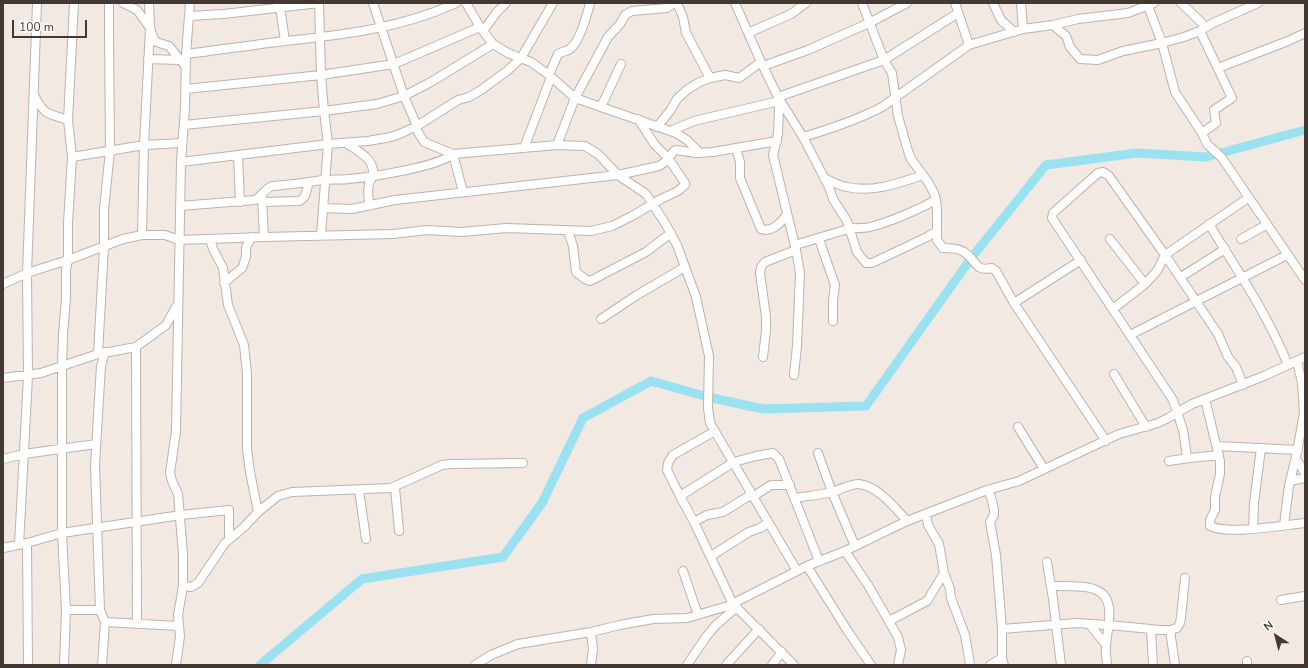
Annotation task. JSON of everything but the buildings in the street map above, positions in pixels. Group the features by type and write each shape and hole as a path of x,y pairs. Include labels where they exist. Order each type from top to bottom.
{"street":[{"path":"28,665 23,544 24,454 28,376 27,273 37,3"},
{"path":"64,665 66,610 62,532 62,367 72,157 68,120 74,3"},
{"path":"102,665 105,622 100,610 95,465 101,366 104,209 110,151 108,30 110,3"},
{"path":"124,3 137,10 150,28 156,42 169,46 182,57 186,67 181,162 176,431 170,473 178,494 183,554 182,586 178,626 180,636 176,665"},
{"path":"142,235 144,145 150,28 149,3"},
{"path":"182,57 190,3"},
{"path":"189,16 224,14 319,3 321,75 328,144 321,235"},
{"path":"373,3 404,96 416,127 424,142 453,154 557,145 585,146 598,154 618,175 639,188 653,203 677,245 696,297 709,356 708,416 710,423 797,571"},
{"path":"148,59 182,57 381,28 408,21 456,3"},
{"path":"466,3 481,29 493,44 508,53 531,62 575,98 670,131 688,140 700,153"},
{"path":"186,89 321,75 394,64 481,29 506,3"},
{"path":"181,162 346,142 381,140 402,133 416,127 458,100 469,97 481,90 507,71 521,58 553,3"},
{"path":"524,148 558,54 567,51 575,44 590,3"},
{"path":"557,145 575,98 608,37 620,24 625,15 632,11 667,8 674,3"},
{"path":"677,3 683,17 686,33 710,78"},
{"path":"735,3 779,99 803,137 833,199 844,216 850,229 857,252 862,260 872,263 927,237 936,231"},
{"path":"748,33 791,14 806,3"},
{"path":"862,3 884,60 892,73 900,124 911,159 932,189 936,200 937,240 943,248 955,249 964,252 980,269 994,269 1014,303 1106,441"},
{"path":"657,127 681,95 698,83 710,78 725,75 739,78 762,64 808,50 869,23 907,3"},
{"path":"955,3 969,46"},
{"path":"993,3 1001,20 1014,32"},
{"path":"1021,3 1023,29"},
{"path":"1180,3 1203,29 1218,68 1232,98 1214,110 1216,123 1202,133"},
{"path":"1053,25 1066,36 1070,48 1080,59 1098,60 1123,51 1162,43 1203,29 1258,3"},
{"path":"803,137 867,115 882,107 969,46 1023,29 1053,25 1078,19 1128,13 1151,4 1175,92 1202,133 1207,144 1222,158 1266,225 1305,280"},
{"path":"280,7 285,41"},
{"path":"670,131 694,121 779,99 884,60 958,13"},
{"path":"1218,68 1305,33"},
{"path":"184,125 324,111 377,104 404,96 431,82 493,44"},
{"path":"601,107 621,64"},
{"path":"34,94 44,112 68,120"},
{"path":"779,99 777,141 773,155 800,273 797,346 794,375"},
{"path":"3,284 27,273 68,260 123,239 142,235 165,235 179,240 393,234 427,230 462,232 506,228 568,231 601,230 678,192 685,185 668,158 655,145 638,119"},
{"path":"323,208 352,209 395,200 618,175 659,166 676,150 700,153 713,152 777,141"},
{"path":"346,142 368,159 372,166 373,176 368,190 370,206"},
{"path":"72,157 144,145 182,143"},
{"path":"736,148 740,162 740,178 761,229 764,230 774,227 783,220 787,214"},
{"path":"264,237 262,198 268,188 272,186 373,176 438,162 453,154"},
{"path":"453,154 463,192"},
{"path":"238,155 240,202"},
{"path":"1187,457 1182,430 1173,400 1055,222 1052,215 1093,176 1100,172 1109,176 1181,277 1218,334 1228,357 1236,367 1243,385"},
{"path":"824,178 845,187 864,189 879,188 923,175"},
{"path":"180,206 240,202 262,198 300,201 305,196 309,182"},
{"path":"1113,309 1145,284 1157,270 1165,255 1248,198"},
{"path":"763,357 766,317 760,273 761,267 765,262 795,247 819,239 850,229 868,228 896,219 936,200"},
{"path":"1209,224 1272,330 1288,365"},
{"path":"1241,239 1266,225"},
{"path":"568,231 573,246 576,272 585,280 590,281 646,252 671,233"},
{"path":"224,283 242,268 246,257 246,247 252,237"},
{"path":"927,237 937,240"},
{"path":"240,238 246,247"},
{"path":"210,239 223,268 228,306 244,345 247,374 247,449 258,512"},
{"path":"819,239 835,285 833,321"},
{"path":"1110,239 1145,284"},
{"path":"1181,277 1225,249"},
{"path":"1130,335 1287,255"},
{"path":"1014,303 1081,260"},
{"path":"601,319 637,295 686,267"},
{"path":"1157,270 1175,269"},
{"path":"3,378 28,376 50,371 71,362 101,353 136,347 166,325 178,306"},
{"path":"136,347 137,623"},
{"path":"687,665 706,637 735,606 807,566 845,551 907,521 988,490 1019,481 1119,434 1146,427 1168,418 1192,404 1243,385 1301,359 1304,413 1298,450 1290,481 1284,525"},
{"path":"1114,374 1146,427"},
{"path":"1205,399 1220,461 1220,474 1215,497 1215,510 1210,520 1210,526 1228,530 1253,529 1305,523"},
{"path":"1018,427 1044,469"},
{"path":"715,432 673,455 668,463 667,470 735,606 794,665"},
{"path":"3,459 24,454 96,444"},
{"path":"1216,446 1298,450"},
{"path":"1253,529 1254,503 1261,448"},
{"path":"680,496 734,462 773,453 779,459 819,561"},
{"path":"818,453 832,492 855,546"},
{"path":"1169,461 1187,457 1194,458 1218,455"},
{"path":"1296,459 1300,468 1305,473"},
{"path":"182,586 191,587 198,583 229,539 278,496 292,492 395,488 442,465 523,463"},
{"path":"1290,481 1305,478"},
{"path":"795,498 832,492 857,484 866,486 890,502 907,521"},
{"path":"694,522 707,515 722,512 771,486 790,485"},
{"path":"395,488 399,531"},
{"path":"359,490 366,539"},
{"path":"988,490 994,510 994,515 990,522 996,555 1003,662 990,665"},
{"path":"3,548 23,544 62,532 229,510 229,539"},
{"path":"926,514 928,526 939,544 944,573 950,589 951,598 963,628 970,665"},
{"path":"711,556 749,532 768,523"},
{"path":"845,551 898,637 901,650 898,665"},
{"path":"1047,562 1061,665"},
{"path":"807,566 871,665"},
{"path":"683,572 698,615"},
{"path":"889,621 927,601 944,573"},
{"path":"1002,629 1077,623 1151,630 1170,630 1177,628 1180,623 1185,578"},
{"path":"1051,586 1092,588 1102,593 1110,606 1106,645 1107,665"},
{"path":"1281,600 1305,596"},
{"path":"475,665 491,655 518,644 591,632 636,622 687,618 735,606"},
{"path":"66,610 100,610"},
{"path":"105,622 178,626"},
{"path":"1090,625 1106,645"},
{"path":"726,665 759,629"},
{"path":"1151,630 1153,665"},
{"path":"1170,630 1175,665"},
{"path":"591,632 593,650 591,665"},
{"path":"772,665 782,652"}],"waterway":[{"path":"260,665 362,579 503,557 542,503 583,418 651,381 708,397 763,409 866,406 972,257 1046,165 1137,153 1206,157 1305,130"}]}
